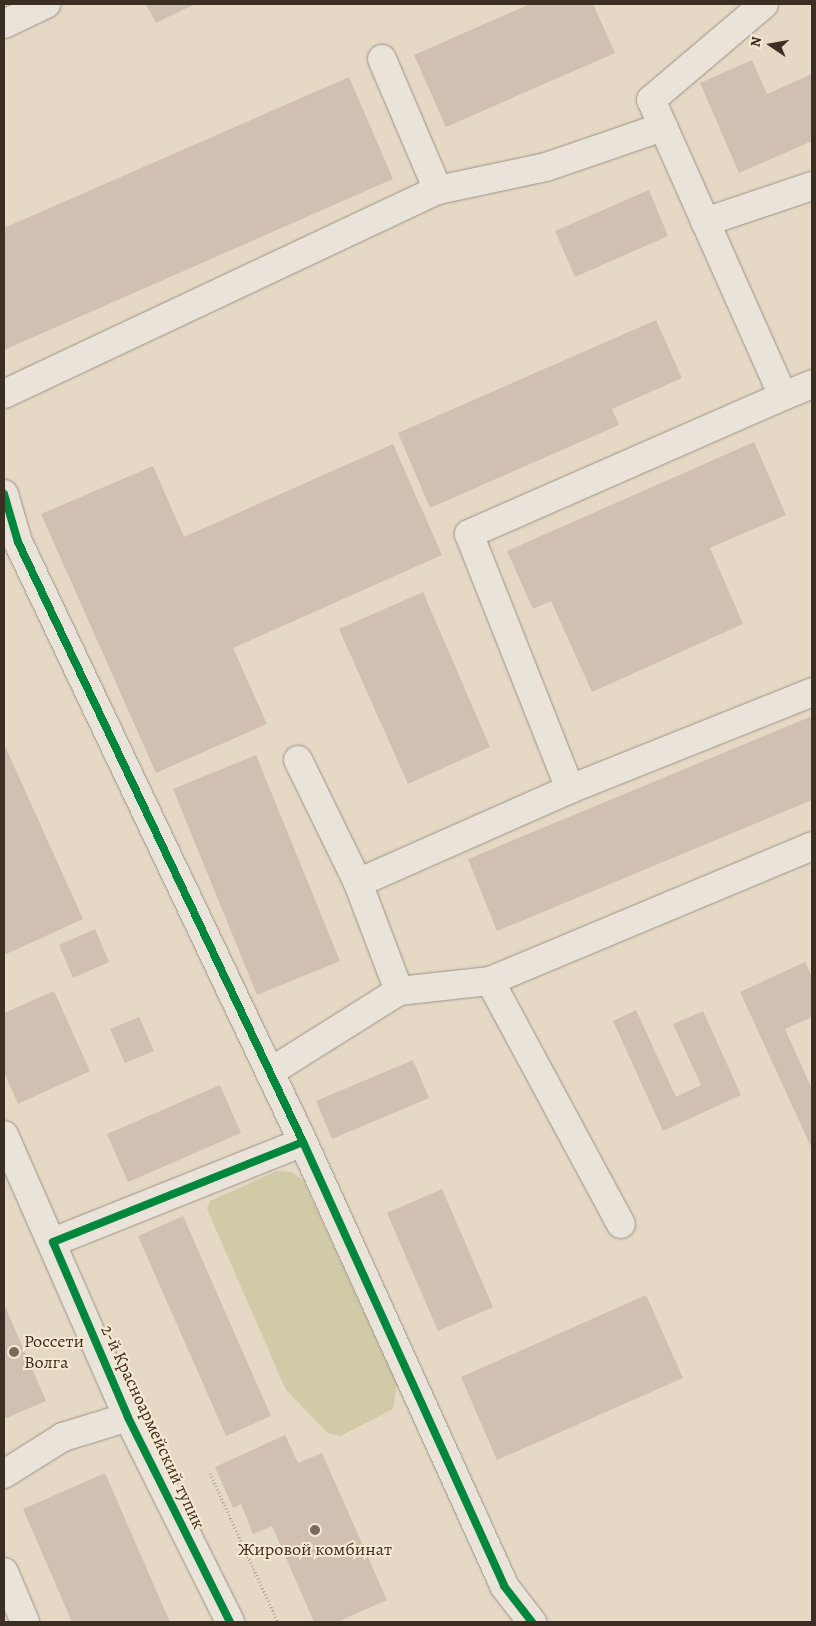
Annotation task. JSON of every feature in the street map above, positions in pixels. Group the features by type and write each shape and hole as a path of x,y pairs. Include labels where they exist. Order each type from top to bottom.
{"street":[{"path":"4,24 46,4"},
{"path":"764,4 651,100 783,396"},
{"path":"382,59 438,190"},
{"path":"4,394 438,190 546,167 663,127"},
{"path":"705,222 812,186"},
{"path":"570,789 469,534 812,384"},
{"path":"4,494 18,542 303,1142 504,1586 532,1622"},
{"path":"358,883 570,789 812,692"},
{"path":"298,760 358,883 400,991"},
{"path":"270,1072 400,991 490,981 812,846"},
{"path":"490,981 621,1224"},
{"name":"2-й Красноармейский тупик","path":"4,1135 53,1242 128,1417 227,1621"},
{"path":"53,1242 303,1142"},
{"path":"4,1474 63,1437 128,1417"},
{"path":"4,1572 25,1622"}],"path":[{"path":"210,1473 278,1622"}],"shaded area":[{"path":"277,1171 292,1172 303,1180 397,1384 393,1409 340,1436 328,1433 286,1390 207,1209 210,1201"}],"building":[{"path":"146,4 195,4 156,23"},
{"path":"530,4 593,4 615,53 446,127 414,55"},
{"path":"752,60 767,94 812,74 812,141 739,173 700,83"},
{"path":"349,77 393,179 4,350 4,228"},
{"path":"649,190 668,236 575,277 555,231"},
{"path":"656,320 682,378 612,409 619,425 430,508 398,433"},
{"path":"754,442 786,515 710,548 743,624 592,692 551,601 533,609 507,551"},
{"path":"393,444 442,555 233,648 267,724 156,773 41,514 153,466 184,537"},
{"path":"423,592 490,747 408,784 339,629"},
{"path":"812,716 812,800 497,931 468,859"},
{"path":"4,744 83,919 4,955"},
{"path":"256,755 340,961 257,995 173,789"},
{"path":"95,929 109,962 73,978 59,945"},
{"path":"805,962 812,977 812,1017 785,1029 812,1089 812,1149 740,992"},
{"path":"54,991 90,1071 18,1104 4,1072 4,1013"},
{"path":"636,1010 676,1097 701,1085 673,1024 703,1011 741,1095 663,1131 613,1021"},
{"path":"139,1017 154,1051 125,1063 110,1029"},
{"path":"413,1060 429,1098 332,1139 316,1101"},
{"path":"220,1085 241,1133 128,1182 107,1134"},
{"path":"442,1189 493,1307 438,1331 387,1213"},
{"path":"183,1216 271,1416 226,1436 138,1236"},
{"path":"646,1295 683,1378 497,1460 461,1377"},
{"name":"Россети Волга","path":"4,1304 46,1401 4,1419"},
{"name":"Жировой комбинат","path":"285,1435 298,1463 322,1453 387,1600 337,1622 314,1622 272,1526 253,1534 241,1504 233,1508 215,1467"},
{"path":"105,1473 170,1622 72,1622 23,1509"}],"cycle path":[{"path":"4,494 18,542 303,1142 504,1586 532,1622"},
{"path":"230,1622 128,1417 53,1242 303,1142"}],"place":[{"name":"Россети Волга","path":"14,1352"},
{"name":"Жировой комбинат","path":"315,1530"}]}
